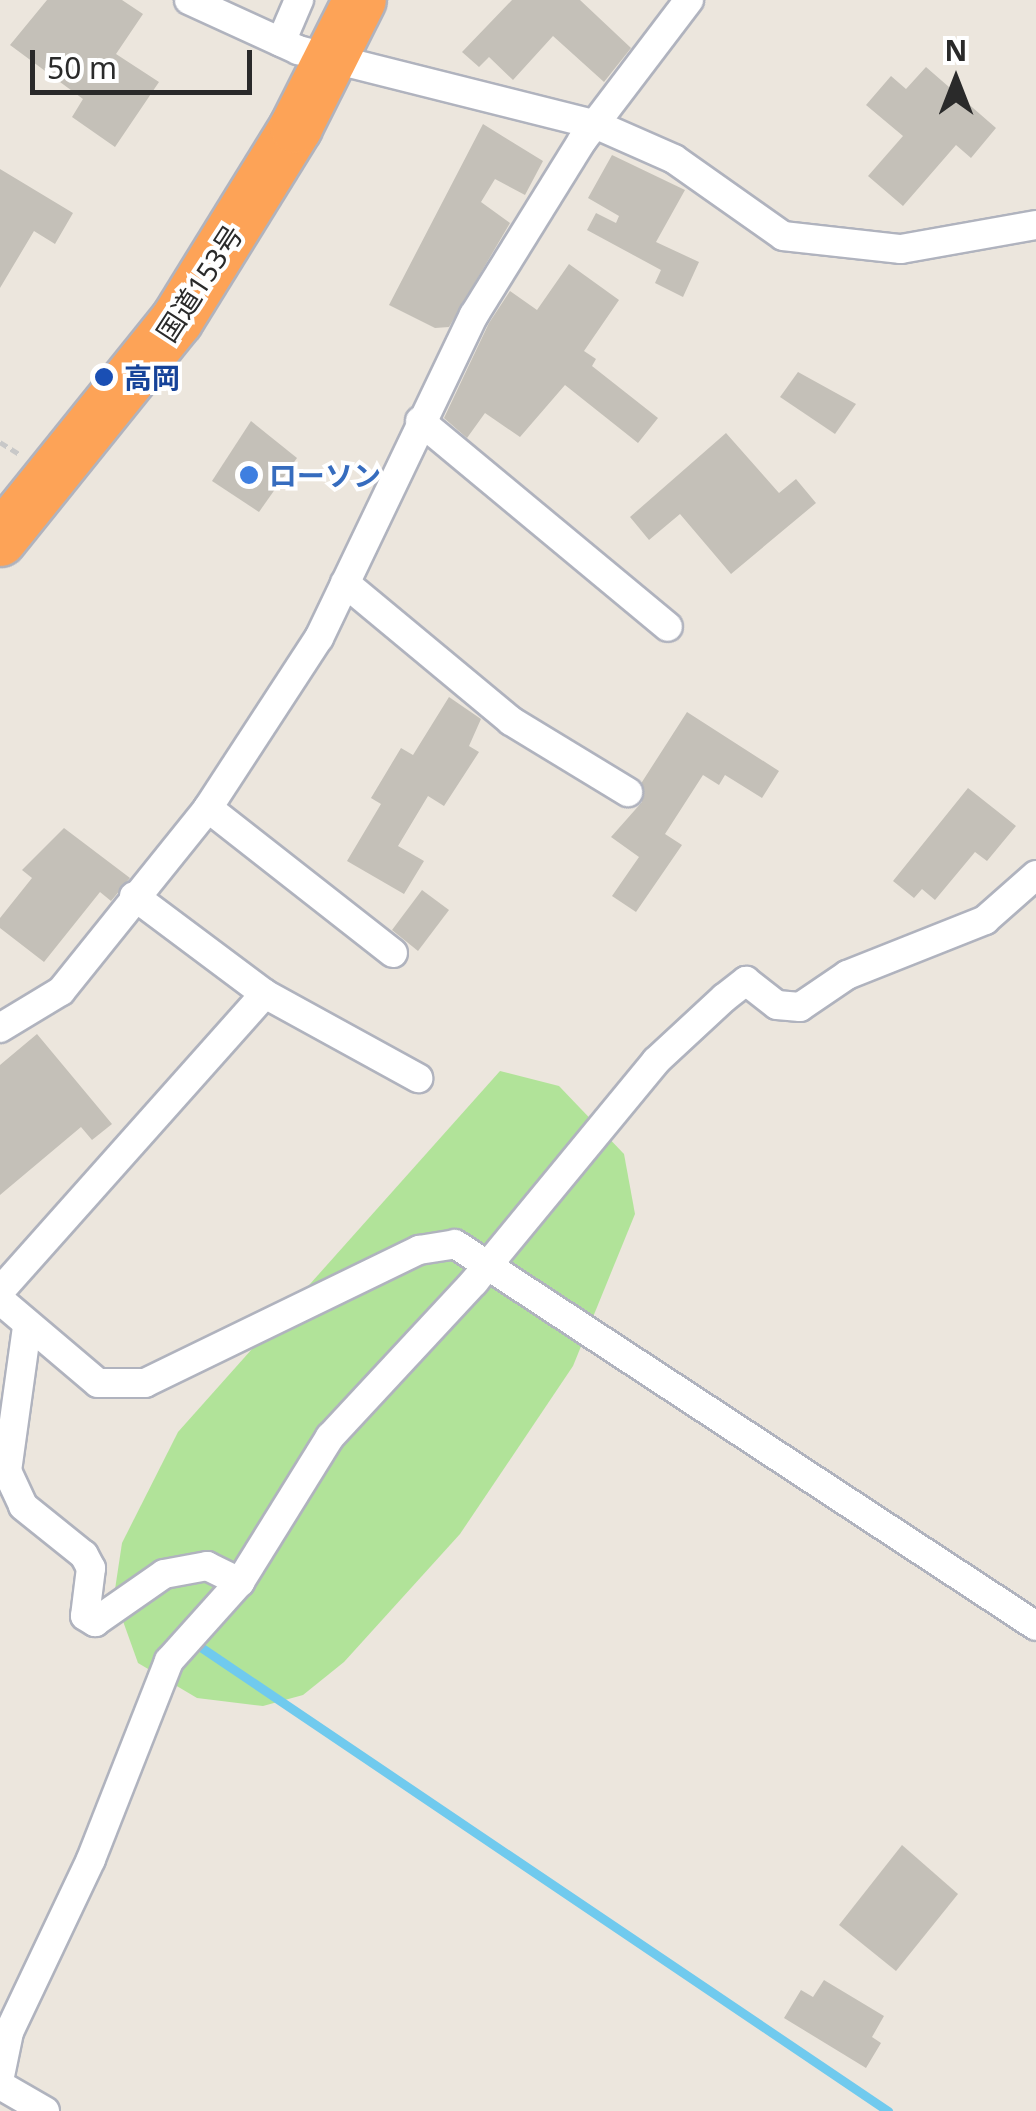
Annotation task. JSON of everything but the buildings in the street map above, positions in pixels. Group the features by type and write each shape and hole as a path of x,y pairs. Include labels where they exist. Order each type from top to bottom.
{"highway":[{"name":"国道153号","path":"0,540 177,320 331,59 360,0"}],"street":[{"path":"189,0 280,42 331,59 597,125 674,160 784,236 901,248 1036,225"},
{"path":"280,42 299,0"},
{"path":"0,1028 61,991 208,808 319,638 474,315 597,125 689,0"},
{"path":"420,421 668,627"},
{"path":"345,584 511,721 628,792"},
{"path":"208,808 393,953"},
{"path":"0,2076 9,2032 91,1859 169,1661 240,1582 330,1437 491,1261 656,1061 746,981 777,1006 800,1007 847,975 985,920 1036,875"},
{"path":"134,896 265,994 418,1078"},
{"path":"0,1291 265,994"},
{"path":"0,1300 27,1327 98,1383 145,1383 419,1250 455,1244 491,1261 1036,1626"},
{"path":"27,1327 7,1471 24,1506 84,1555 91,1568 86,1616 95,1622 164,1574 207,1566 240,1582"},
{"path":"0,2085 45,2111"}],"green space":[{"path":"500,1071 559,1086 624,1154 635,1214 573,1366 460,1534 344,1662 303,1695 263,1706 197,1698 138,1663 114,1596 122,1543 178,1432"}],"waterway":[{"path":"202,1648 888,2111"}],"place":[{"name":"高岡","path":"104,377"},
{"name":"ローソン","path":"249,475"}]}
